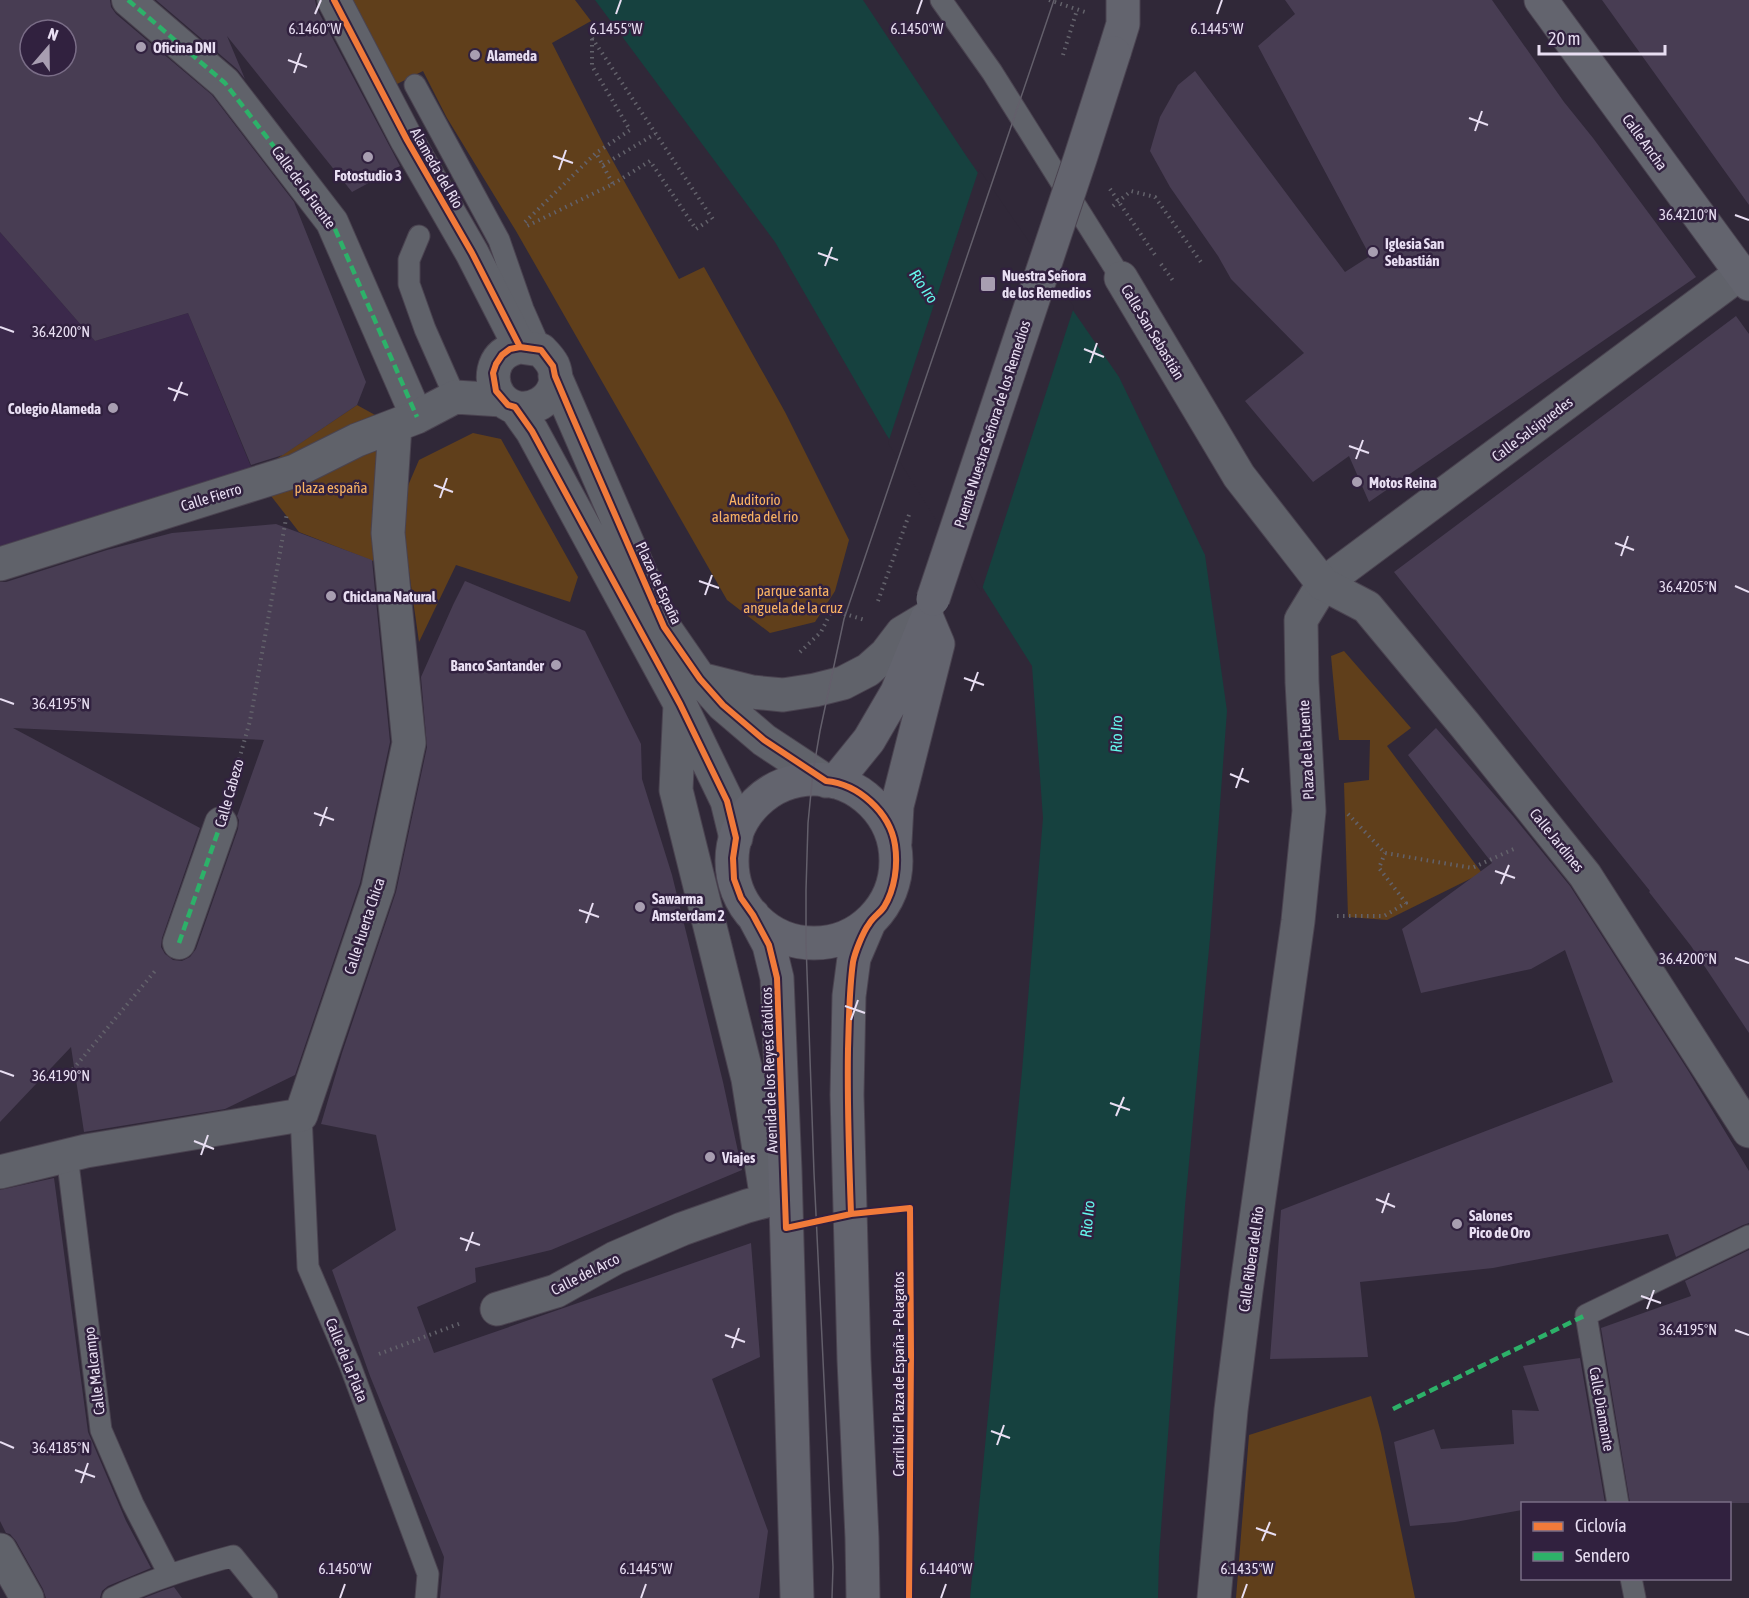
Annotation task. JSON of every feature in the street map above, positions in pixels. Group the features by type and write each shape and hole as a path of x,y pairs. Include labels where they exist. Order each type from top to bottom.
{"main road":[{"path":"1120,26 1149,0"},
{"name":"Calle Ancha","path":"1541,0 1745,279"},
{"name":"Puente Nuestra Señora de los Remedios","path":"921,617 1080,159 1120,26"},
{"path":"830,781 869,740 897,692 920,639 921,617"},
{"path":"895,842 886,822 873,804 855,790 830,781 812,779 792,782 773,790 757,803 744,819 736,838 732,858 734,879 741,898 753,915 768,929 786,939 806,943 829,942 850,935 869,923 884,907 893,887 897,864 895,842 897,806 938,644 921,617"},
{"name":"Avenida de los Reyes Católicos","path":"753,915 769,945 777,978 776,1198 797,1598"},
{"path":"863,1598 847,1095 850,986 854,958 869,923"}],"street":[{"name":"Calle de la Fuente","path":"128,0 225,83 332,222 406,421"},
{"name":"Alameda del Río","path":"334,0 407,140 472,253 539,357"},
{"name":"Calle San Sebastián","path":"1121,278 1239,476 1323,584"},
{"name":"Calle Salsipuedes","path":"1323,584 1745,279"},
{"path":"406,421 455,397 509,403 525,409 536,407 550,395 554,387 539,357 510,349 502,355 493,373 496,391 509,403 531,431 680,704 727,801 736,838"},
{"name":"Plaza de España","path":"539,357 664,627 700,679 723,705 764,740 830,781"},
{"name":"Calle Fierro","path":"0,564 295,471 357,440 406,421"},
{"name":"Calle Huerta Chica","path":"301,1115 378,888 409,742 388,533 406,421"},
{"name":"Plaza de la Fuente","path":"1298,921 1309,812 1301,620 1323,584"},
{"name":"Calle Jardines","path":"1323,584 1367,607 1585,875 1749,1131"},
{"path":"700,679 752,692 783,695 843,684 868,670 921,617"},
{"path":"680,704 676,790 776,1198"},
{"name":"Calle Cabezo","path":"179,943 221,823"},
{"name":"Calle Ribera del Río","path":"1214,1598 1231,1410 1298,921"},
{"path":"0,1172 67,1155 301,1115"},
{"name":"Calle del Arco","path":"497,1309 556,1291 615,1258 682,1229 776,1198"},
{"path":"0,1550 27,1598"}],"lane":[{"name":"Calle San Sebastián","path":"941,0 992,72 1121,278"},
{"path":"415,85 507,236 523,309 539,357"},
{"path":"419,236 409,260 409,284 425,329 455,397"},
{"name":"Calle de la Plata","path":"301,1115 308,1267 350,1365 428,1574 426,1598"},
{"name":"Calle Malcampo","path":"67,1155 101,1430 133,1504 169,1574"},
{"name":"Calle Diamante","path":"1618,1502 1586,1315 1749,1236"},
{"path":"113,1598 169,1574 233,1556 267,1598"},
{"path":"1631,1580 1635,1598"}],"path":[{"path":"1063,55 1077,9"},
{"path":"592,38 712,220 696,229 650,161 613,184 507,236 597,153 630,130 592,66 592,38"},
{"path":"603,165 655,134"},
{"path":"597,153 613,184"},
{"path":"1080,159 1106,182 1173,282"},
{"path":"1089,225 1131,191 1155,197 1203,265"},
{"path":"871,622 910,512"},
{"path":"795,654 803,650 821,632 832,610 871,622 921,617"},
{"path":"1309,812 1325,811 1348,814 1385,853 1472,868 1521,846"},
{"path":"1298,921 1318,916 1384,916 1406,903 1380,868 1385,853"},
{"path":"69,1074 179,943"},
{"path":"350,1365 497,1309"}],"shaded area":[{"name":"Colegio Alameda","path":"0,232 95,341 188,313 254,474 0,548"}],"green space":[{"path":"345,0 575,0 591,21 552,43 605,147 679,279 704,267 785,412 849,540 835,591 815,622 770,633 727,600 516,231 447,118 423,71 391,87"},
{"name":"plaza españa","path":"357,405 395,426 373,561 299,532 254,474"},
{"path":"473,433 501,439 578,577 570,602 456,565 419,642 403,529 407,488 419,460"},
{"path":"1344,651 1411,728 1387,746 1482,873 1387,920 1348,917 1344,783 1369,780 1370,740 1339,740 1331,656"},
{"path":"1371,1396 1381,1433 1415,1598 1236,1598 1249,1435"}],"water":[{"name":"Rio Iro","path":"595,0 863,0 967,157 1119,377 1205,555 1227,711 1210,938 1185,1206 1159,1556 1158,1598 970,1598 1022,1071 1043,818 1032,666 886,434 775,242"}],"pier":[{"path":"979,169 1074,307 981,592 888,443"}],"building":[{"path":"0,0 110,0 111,7 116,14 212,95 294,202 366,382 357,405 283,455 251,465 188,313 95,341 0,232"},
{"path":"156,0 315,0 317,9 400,166 352,192 227,36 245,79 237,69"},
{"path":"1285,0 1492,0 1564,102 1696,277 1369,502 1349,456 1313,482 1245,401 1304,353 1231,279 1218,256 1170,187 1150,151 1160,117 1178,85 1195,71 1345,272 1370,256 1258,46 1295,14"},
{"path":"1602,0 1749,0 1749,205"},
{"path":"1736,316 1749,334 1749,1033 1691,946 1650,891 1394,572"},
{"path":"276,524 372,560 390,742 360,883 295,1075 225,1109 84,1132 71,1047 0,1122 0,582 172,533","holes":["13,728 264,740 237,816 238,829 196,949 190,957 182,961 173,960 165,954 161,947 162,938 200,828"]},
{"path":"465,581 585,631 641,744 642,779 672,875 723,1082 742,1170 551,1250 475,1268 476,1282 417,1307 434,1353 751,1243 760,1357 712,1379 768,1531 759,1598 440,1598 444,1557 370,1376 332,1270 396,1230 376,1135 321,1124 342,1053 396,892 427,747 421,677"},
{"path":"1436,728 1513,816 1570,886 1689,1072 1749,1171 1749,1223 1676,1257 1668,1234 1493,1268 1360,1282 1368,1357 1270,1359 1281,1210 1613,1082 1565,950 1531,969 1421,993 1402,929 1492,863 1408,755"},
{"path":"54,1178 88,1432 126,1521 151,1568 108,1586 102,1591 100,1598 46,1598 16,1541 6,1533 0,1521 0,1190"},
{"path":"1749,1250 1749,1503 1630,1502 1601,1328 1691,1296 1685,1281"},
{"path":"1580,1358 1605,1502 1521,1502 1521,1510 1455,1522 1410,1526 1394,1442 1434,1429 1441,1449 1514,1444 1512,1410 1539,1411 1523,1366"},
{"path":"174,1587 182,1598 144,1598 162,1591"}],"tram line":[{"path":"832,1598 833,1567 814,1173 806,943 808,823 813,772 844,619 1054,0"}],"marked path":[{"path":"128,0 225,83 332,222 417,417"},
{"path":"179,943 221,823"},
{"path":"1393,1409 1586,1315"}],"cycle path":[{"path":"334,0 407,140 472,253 520,347"},
{"name":"Carril bici Plaza de España - Pelagatos","path":"851,1214 848,1070 852,973 854,958 862,937 884,907 893,885 896,861 892,833 887,822 871,802 850,788 826,781 764,740 723,705 700,679 664,627 572,416 553,366 541,350 520,347 510,349 496,364 493,373 496,391 508,405 515,407 532,431 680,704 727,801 736,838 733,858 734,879 741,898 769,945 777,978 786,1228 851,1214 910,1208 909,1598"}],"place":[{"name":"Oficina DNI","path":"141,47"},
{"name":"Alameda","path":"475,55"},
{"name":"Fotostudio 3","path":"368,157"},
{"name":"Iglesia San Sebastián","path":"1373,252"},
{"name":"Nuestra Señora de los Remedios","path":"988,284"},
{"name":"Colegio Alameda","path":"113,408"},
{"name":"Motos Reina","path":"1357,482"},
{"name":"Chiclana Natural","path":"331,596"},
{"name":"Banco Santander","path":"556,665"},
{"name":"Sawarma Amsterdam 2","path":"640,907"},
{"name":"Viajes","path":"710,1157"},
{"name":"Salones Pico de Oro","path":"1457,1224"}],"park label":[{"name":"Auditorio alameda del rio","path":"755,508"},
{"name":"parque santa anguela de la cruz","path":"793,598"}]}
